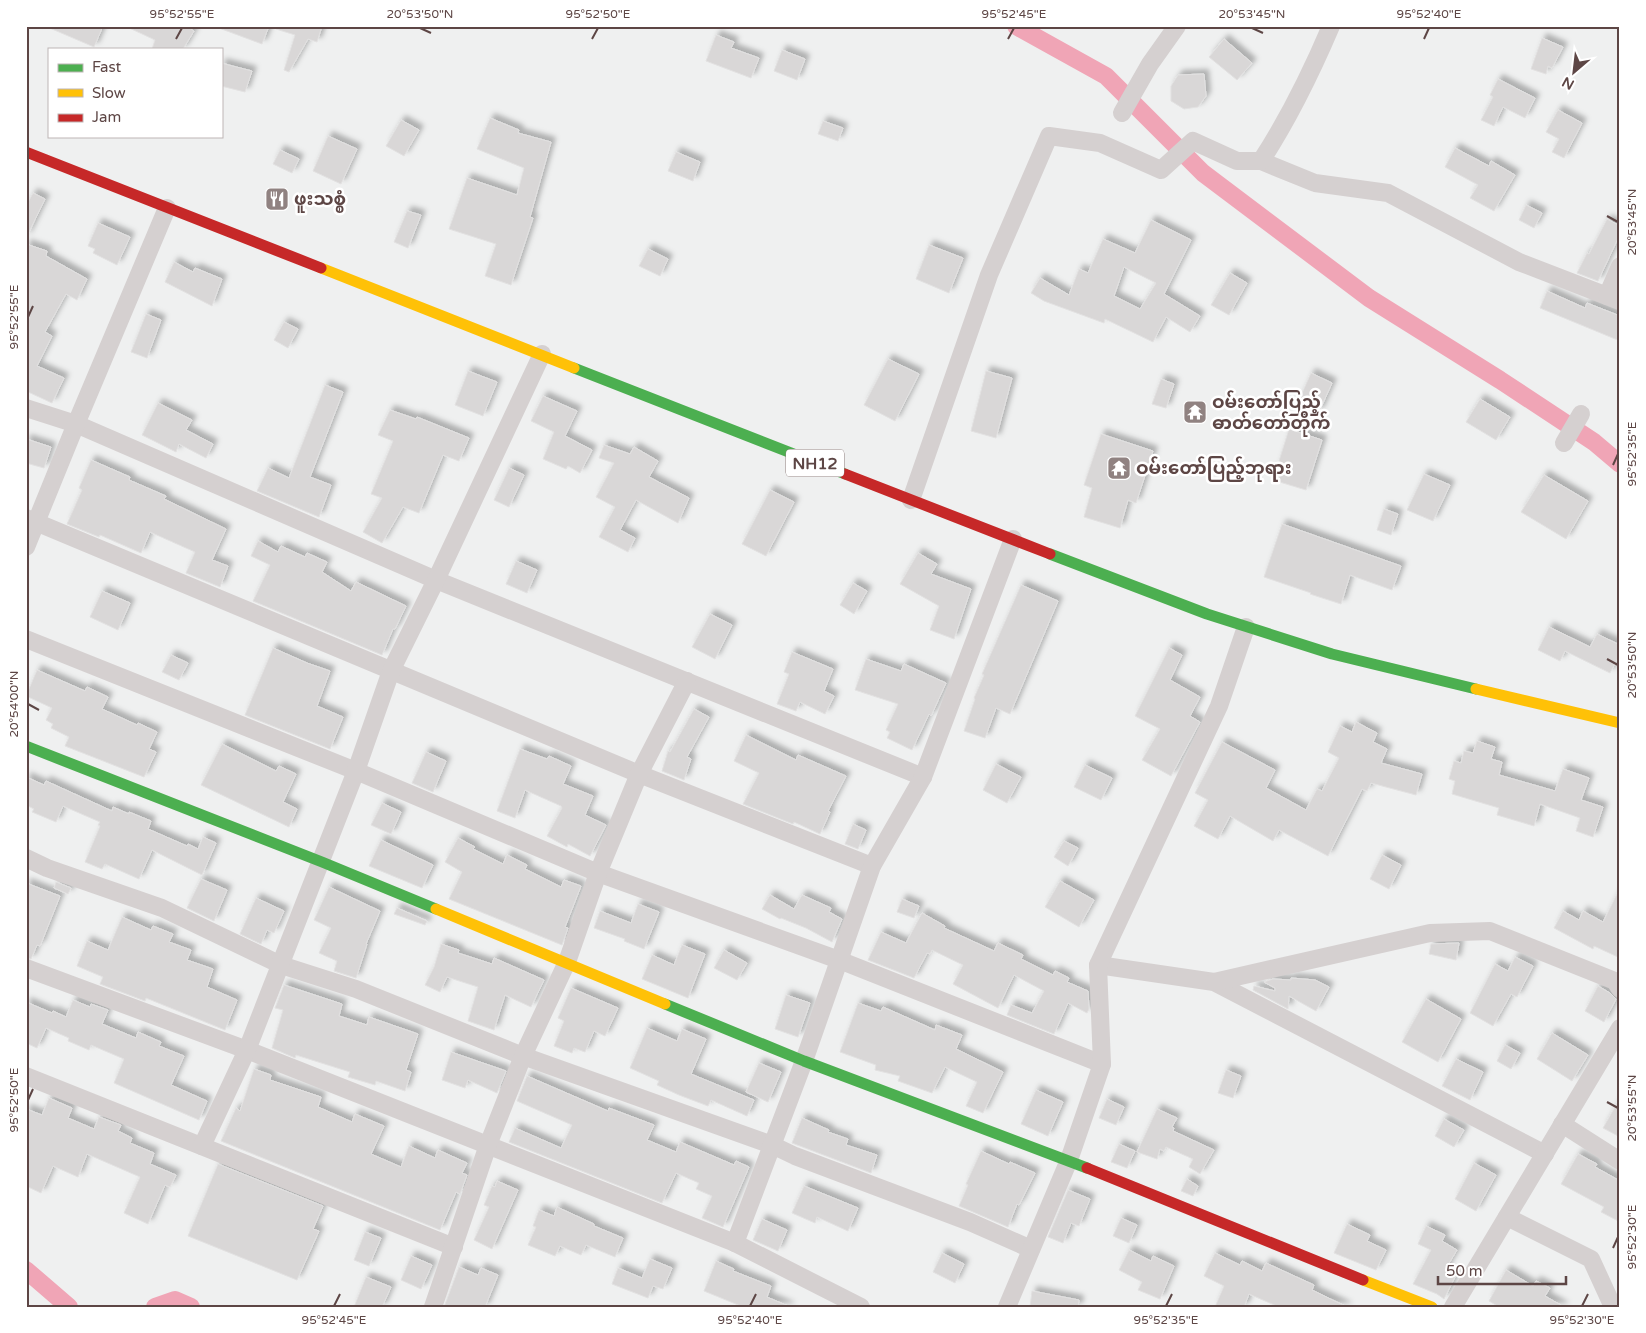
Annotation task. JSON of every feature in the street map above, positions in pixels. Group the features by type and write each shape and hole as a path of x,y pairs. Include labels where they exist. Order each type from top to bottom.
{"main road":[{"name":"NH12","path":"26,152 1151,593 1246,627 1332,654 1620,723"},
{"path":"26,746 322,862 804,1061 1069,1160 1294,1253 1432,1307"}],"street":[{"path":"1125,109 1150,64 1177,26"},
{"path":"1261,160 1286,121 1313,69 1331,26"},
{"path":"911,500 989,275 1049,136 1100,143 1161,170 1193,141 1237,161 1261,160 1315,183 1388,193 1518,262 1613,298 1620,266"},
{"path":"26,548 32,520 76,424 167,208"},
{"path":"202,1146 248,1050 322,862 391,671 542,354"},
{"path":"26,408 76,424 436,580 923,777"},
{"path":"1564,443 1581,414"},
{"path":"32,520 638,774 872,866"},
{"path":"735,1243 804,1061 872,866 923,777 1012,539"},
{"path":"1007,1307 1069,1160 1102,1064 1098,965 1219,706 1246,627"},
{"path":"26,639 356,771 598,873 839,960 1102,1064"},
{"path":"434,1307 488,1145 523,1056 567,962 598,873 638,774 687,681"},
{"path":"26,858 47,868 162,908 281,965 356,989 523,1056 772,1145 795,1156 970,1222 1031,1249"},
{"path":"1214,982 1430,933 1490,931 1615,981 1620,988"},
{"path":"1098,965 1214,982 1545,1154"},
{"path":"26,968 248,1050 735,1243 861,1307"},
{"path":"1453,1307 1620,1028"},
{"path":"26,1076 454,1247"},
{"path":"1562,1124 1620,1161"},
{"path":"1507,1217 1592,1259 1613,1307"}],"building":[{"path":"45,26 103,26 94,47"},
{"path":"125,26 186,26 194,31 184,48 152,48 155,40"},
{"path":"219,26 269,26 262,44 219,28"},
{"path":"276,26 322,26 317,42 308,39 289,72 284,70 295,35 276,29"},
{"path":"716,35 734,42 731,48 759,58 751,78 706,61"},
{"path":"1542,38 1563,47 1552,68 1548,66 1546,74 1531,69"},
{"path":"1224,39 1252,63 1237,80 1209,57"},
{"path":"782,50 805,59 797,80 774,71"},
{"path":"222,63 252,71 245,92 222,86"},
{"path":"1204,74 1206,96 1198,107 1184,109 1171,101 1171,86 1178,75"},
{"path":"1498,79 1535,98 1525,118 1503,107 1494,126 1481,120 1493,97 1490,95"},
{"path":"1558,110 1582,123 1564,158 1552,152 1559,139 1546,132"},
{"path":"490,118 519,130 518,133 551,142 530,217 533,218 511,285 485,276 496,244 449,229 467,178 517,195 524,168 477,149"},
{"path":"401,120 419,130 404,156 386,146"},
{"path":"823,121 843,128 838,141 818,134"},
{"path":"328,136 357,149 341,184 313,171"},
{"path":"1455,148 1489,166 1491,161 1515,175 1494,211 1470,198 1478,185 1445,167"},
{"path":"280,150 299,159 292,173 273,164"},
{"path":"676,152 700,162 693,181 668,171"},
{"path":"33,193 45,199 26,238 26,206"},
{"path":"1526,205 1542,213 1534,228 1519,220"},
{"path":"407,211 421,215 408,248 394,242"},
{"path":"1607,219 1620,226 1620,234 1598,281 1577,273"},
{"path":"1151,220 1191,240 1164,294 1200,316 1190,332 1166,317 1153,342 1105,319 1104,323 1044,301 1031,293 1040,278 1069,295 1079,269 1088,273 1103,239 1135,253","holes":["1124,267 1156,283 1140,309 1114,296"]},
{"path":"98,223 130,237 117,265 93,253 95,249 88,246"},
{"path":"26,244 47,251 46,256 87,279 77,300 66,294 45,332 52,336 37,366 64,378 52,403 26,391"},
{"path":"929,245 963,258 949,293 916,279"},
{"path":"648,249 668,259 660,276 639,266"},
{"path":"174,262 193,272 195,268 222,279 212,306 165,282"},
{"path":"1230,273 1247,283 1229,315 1211,305"},
{"path":"1547,291 1585,308 1587,303 1620,316 1620,341 1540,308"},
{"path":"146,314 161,320 147,358 131,352"},
{"path":"284,322 298,329 288,348 274,340"},
{"path":"888,359 919,374 895,421 864,405"},
{"path":"468,371 497,382 483,416 455,405"},
{"path":"986,371 1012,378 996,438 971,431"},
{"path":"1311,373 1332,383 1319,412 1298,402"},
{"path":"1161,379 1174,384 1166,408 1152,404"},
{"path":"325,385 343,392 310,477 331,485 319,517 257,491 268,468 289,478"},
{"path":"543,396 577,411 565,436 592,450 580,473 568,466 566,469 543,459 554,432 531,421"},
{"path":"1480,399 1510,417 1496,440 1466,422"},
{"path":"158,403 192,420 186,430 213,444 206,458 179,444 176,452 142,435"},
{"path":"390,410 416,419 417,417 469,438 459,461 443,455 419,513 403,507 382,543 363,532 382,498 371,494 393,441 378,435"},
{"path":"1289,429 1322,440 1306,490 1273,480"},
{"name":"ဝမ်းတော်ပြည့်ဘုရား","path":"1101,434 1153,451 1136,503 1128,500 1120,528 1084,517 1092,488 1084,485"},
{"path":"26,439 51,447 44,468 26,463"},
{"path":"604,445 630,454 634,447 658,461 649,477 689,498 678,523 636,500 620,530 635,538 628,552 599,537 615,507 596,497 614,463 599,458"},
{"path":"91,460 130,477 129,480 166,496 164,499 226,529 212,560 228,566 220,587 186,573 195,552 150,532 141,553 100,535 99,537 67,524 82,490 79,488"},
{"path":"509,468 524,475 509,507 494,500"},
{"path":"1424,474 1450,485 1433,521 1407,510"},
{"path":"1544,475 1588,501 1566,539 1521,512"},
{"path":"770,490 794,502 766,556 742,544"},
{"path":"1384,509 1398,514 1391,535 1377,530"},
{"path":"1282,524 1401,566 1392,590 1350,575 1341,604 1264,577"},
{"path":"258,541 278,552 281,546 305,557 307,553 327,562 322,572 351,591 356,582 406,606 395,629 393,629 382,655 253,601 270,565 251,556"},
{"path":"918,553 937,564 931,574 971,589 954,639 930,630 939,606 900,584"},
{"path":"516,561 537,570 527,593 506,584"},
{"path":"853,583 867,591 854,614 840,605"},
{"path":"1021,585 1058,601 1010,714 996,708 985,738 964,731 974,698 984,675 982,674"},
{"path":"102,591 130,603 118,630 90,617"},
{"path":"710,614 732,625 715,659 692,647"},
{"path":"1549,627 1590,647 1597,634 1620,645 1620,654 1610,673 1565,651 1560,661 1538,650"},
{"path":"273,648 330,671 317,706 343,717 330,749 245,715"},
{"path":"1169,648 1182,655 1170,680 1200,697 1190,716 1200,722 1171,776 1142,760 1160,729 1135,716"},
{"path":"792,652 833,669 824,691 834,696 825,714 800,702 796,711 777,704 789,674 784,672"},
{"path":"171,655 188,663 179,680 162,672"},
{"path":"866,659 901,671 904,664 946,683 931,716 929,714 912,750 887,738 890,732 886,730 898,704 855,690"},
{"path":"37,670 85,691 87,687 108,697 102,709 157,732 149,749 156,752 144,777 65,746 69,737 51,728 53,724 46,720 52,708 26,696"},
{"path":"694,709 709,717 687,757 691,759 684,780 662,771 668,751 670,752"},
{"path":"1356,722 1377,733 1373,742 1387,749 1381,763 1422,774 1416,795 1371,783 1367,791 1362,789 1328,856 1279,830 1273,841 1230,816 1218,839 1194,826 1208,800 1195,793 1222,742 1275,770 1266,788 1306,810 1317,789 1322,791 1339,758 1328,752 1340,726 1352,732"},
{"path":"746,735 796,760 798,755 846,776 828,811 830,812 820,834 794,822 793,824 743,804 759,773 734,761"},
{"path":"1477,741 1495,747 1491,759 1502,762 1499,775 1555,791 1563,769 1589,778 1581,800 1603,807 1593,837 1576,831 1580,818 1540,804 1534,826 1497,815 1499,808 1452,794 1455,781 1449,779 1454,761 1461,763 1464,751 1473,753"},
{"path":"222,744 276,771 279,766 296,774 283,802 297,809 289,827 201,785"},
{"path":"520,749 547,759 549,756 571,766 563,784 593,796 585,815 606,825 590,856 568,844 567,847 547,836 562,808 561,806 525,790 515,818 497,811"},
{"path":"426,752 446,761 433,792 412,783"},
{"path":"996,764 1021,777 1007,803 983,790"},
{"path":"1085,765 1112,778 1101,800 1074,787"},
{"path":"26,777 44,785 46,781 112,811 113,807 151,821 148,829 187,846 188,844 198,849 203,837 216,843 202,875 152,850 139,879 105,864 102,869 85,862 100,822 63,806 56,822 32,812 34,809 26,805"},
{"path":"382,803 401,812 391,834 371,825"},
{"path":"853,824 866,830 858,849 845,844"},
{"path":"458,838 475,847 473,849 503,864 507,855 527,865 525,869 561,887 564,880 581,886 565,927 568,928 562,945 449,899 462,872 445,862"},
{"path":"381,840 433,865 422,888 369,866"},
{"path":"1064,841 1078,848 1068,866 1054,857"},
{"path":"1382,855 1401,865 1389,889 1370,879"},
{"path":"201,879 227,890 214,921 187,908"},
{"path":"1060,881 1094,900 1079,927 1045,907"},
{"path":"56,882 71,888 68,894 54,888"},
{"path":"26,883 60,896 40,946 37,945 31,959 26,958"},
{"path":"329,887 380,911 366,944 356,978 334,971 337,961 319,953 331,928 314,920"},
{"path":"1620,888 1620,958 1594,946 1593,949 1554,928 1563,911 1579,920 1583,911 1603,922"},
{"path":"770,895 794,909 802,895 831,908 829,912 842,919 832,942 806,928 780,919 762,909"},
{"path":"256,898 284,911 274,933 267,930 261,944 240,934"},
{"path":"902,899 919,906 914,918 897,912"},
{"path":"638,904 659,912 644,949 624,941 625,939 594,928 600,911 631,923"},
{"path":"397,908 427,921 425,925 394,914"},
{"path":"922,913 945,926 944,928 994,951 998,943 1023,955 1021,959 1053,975 1055,971 1069,978 1067,982 1088,991 1089,1009 1087,1013 1068,1003 1054,1034 1007,1015 1011,1005 1032,1013 1044,991 1014,975 998,1008 953,984 963,965 932,950 930,954 927,953 914,978 868,960 881,932 906,943"},
{"path":"122,917 151,930 153,926 173,934 169,942 191,950 187,960 213,969 207,987 237,1000 225,1030 146,998 145,1001 100,984 103,977 77,966 87,941 108,950"},
{"path":"1459,943 1456,960 1429,954 1431,944"},
{"path":"441,944 459,950 458,953 492,964 494,958 544,980 531,1007 505,995 494,1030 468,1021 478,987 447,977 440,992 425,985 434,967"},
{"path":"682,945 705,954 688,998 642,979 652,955 674,965"},
{"path":"724,950 747,963 737,980 714,968"},
{"path":"1515,957 1533,966 1517,997 1511,994 1493,1026 1470,1013 1495,964 1508,971"},
{"path":"1291,978 1315,980 1329,987 1316,1011 1289,996 1288,1009 1253,990 1254,986 1275,991 1275,988 1264,982 1273,979 1291,980"},
{"path":"284,985 342,1004 339,1016 367,1025 369,1017 418,1034 406,1070 411,1072 405,1091 376,1081 375,1085 348,1077 350,1072 296,1055 295,1058 272,1048 283,1010 275,1008"},
{"path":"1598,986 1616,999 1604,1022 1585,1011"},
{"path":"571,988 618,1008 605,1036 594,1031 585,1052 574,1048 572,1053 554,1046 564,1021 558,1018"},
{"path":"786,995 810,1003 798,1037 775,1029"},
{"path":"1426,999 1461,1019 1438,1062 1402,1042"},
{"path":"73,1000 90,1007 91,1004 108,1010 102,1024 136,1038 138,1032 161,1042 159,1046 184,1056 171,1085 207,1101 199,1120 114,1083 124,1059 91,1045 89,1050 68,1041 69,1038 46,1028 37,1048 26,1043 26,1002 66,1017"},
{"path":"858,1003 881,1011 883,1007 935,1030 936,1025 962,1035 956,1049 1003,1072 983,1113 966,1106 977,1082 945,1067 932,1093 898,1081 900,1076 875,1070 876,1065 840,1052"},
{"path":"647,1028 677,1041 682,1029 706,1039 691,1074 754,1100 747,1116 711,1100 708,1106 679,1095 657,1085 659,1081 630,1068"},
{"path":"1552,1033 1588,1055 1572,1081 1537,1059"},
{"path":"1505,1045 1520,1053 1511,1069 1497,1061"},
{"path":"451,1052 506,1071 497,1093 468,1080 465,1088 442,1080"},
{"path":"1456,1059 1483,1072 1470,1100 1442,1086"},
{"path":"759,1063 781,1072 768,1102 746,1092"},
{"path":"254,1069 271,1075 270,1080 321,1097 318,1107 352,1122 355,1114 384,1126 371,1154 401,1167 409,1146 435,1158 438,1150 467,1163 462,1173 467,1175 460,1194 456,1192 440,1230 221,1141 236,1108 240,1111"},
{"path":"1226,1070 1241,1076 1233,1098 1218,1093"},
{"path":"527,1076 608,1111 609,1108 654,1125 647,1140 676,1152 680,1142 734,1165 736,1161 749,1167 723,1227 702,1218 712,1196 696,1189 699,1183 676,1173 662,1203 509,1142 515,1128 561,1148 572,1125 517,1101"},
{"path":"1036,1090 1063,1102 1048,1136 1021,1124"},
{"path":"49,1098 72,1108 68,1118 94,1129 99,1117 121,1125 118,1131 132,1138 130,1143 154,1153 150,1164 176,1175 170,1187 165,1185 148,1224 124,1213 140,1177 87,1154 78,1177 53,1166 41,1193 26,1186 26,1109 42,1115"},
{"path":"1620,1098 1620,1137 1603,1128"},
{"path":"1107,1099 1124,1107 1116,1125 1099,1118"},
{"path":"1157,1109 1177,1118 1172,1127 1174,1128 1173,1131 1214,1150 1200,1174 1189,1167 1193,1159 1166,1147 1164,1151 1160,1149 1157,1159 1137,1152"},
{"path":"802,1118 829,1130 828,1132 848,1139 846,1145 877,1155 871,1173 792,1143"},
{"path":"1444,1119 1464,1130 1454,1147 1435,1136"},
{"path":"1119,1144 1135,1151 1127,1168 1111,1162"},
{"path":"981,1151 1035,1173 1019,1205 1017,1204 1008,1227 959,1206 968,1185 966,1184"},
{"path":"1578,1154 1597,1164 1595,1167 1620,1181 1620,1222 1601,1212 1604,1207 1561,1184"},
{"path":"1474,1163 1496,1175 1476,1211 1455,1199"},
{"path":"218,1164 323,1206 313,1229 319,1231 297,1280 188,1236"},
{"path":"1187,1179 1198,1186 1193,1196 1181,1191"},
{"path":"497,1181 518,1190 492,1249 474,1240 489,1207 484,1205 492,1186 495,1187"},
{"path":"804,1186 858,1208 848,1231 817,1217 815,1223 792,1213"},
{"path":"1068,1190 1090,1199 1079,1226 1071,1223 1063,1243 1048,1237"},
{"path":"557,1207 623,1238 615,1257 586,1245 581,1255 560,1246 555,1256 528,1245 536,1227 533,1226 539,1210 554,1216"},
{"path":"1121,1218 1137,1225 1129,1243 1113,1236"},
{"path":"762,1219 787,1230 778,1251 753,1240"},
{"path":"1347,1224 1370,1235 1367,1241 1386,1250 1376,1270 1334,1253"},
{"path":"1426,1226 1445,1235 1442,1241 1457,1250 1445,1270 1456,1275 1444,1299 1413,1284 1431,1250 1418,1244"},
{"path":"365,1232 381,1238 369,1266 354,1260"},
{"path":"1129,1250 1151,1261 1153,1256 1174,1266 1160,1299 1138,1290 1142,1282 1119,1270"},
{"path":"942,1253 964,1264 955,1283 933,1272"},
{"path":"1215,1253 1240,1265 1242,1261 1262,1271 1266,1263 1314,1285 1312,1290 1347,1307 1279,1307 1249,1294 1244,1307 1215,1307 1224,1286 1204,1276"},
{"path":"411,1256 432,1265 421,1289 401,1280"},
{"path":"650,1259 672,1268 663,1289 653,1286 648,1298 612,1284 618,1268 642,1278"},
{"path":"716,1261 734,1269 733,1271 771,1286 767,1297 790,1307 743,1307 704,1291"},
{"path":"459,1267 478,1275 481,1268 498,1275 485,1307 444,1307"},
{"path":"1506,1270 1533,1286 1536,1281 1550,1288 1545,1296 1564,1307 1499,1307 1489,1301"},
{"path":"366,1277 391,1287 382,1307 354,1307"},
{"path":"1032,1291 1079,1300 1078,1307 1030,1307"}],"waterway":[{"path":"1016,26 1106,76 1203,173 1369,298 1500,380 1594,442 1620,464"},
{"path":"26,1270 69,1307"},
{"path":"155,1307 175,1300 191,1307"}],"traffic: fast":[{"path":"574,368 845,474"},
{"path":"1050,554 1207,614 1332,654 1476,689"},
{"path":"26,746 322,862 436,909"},
{"path":"665,1004 804,1061 1087,1168"}],"traffic: slow":[{"path":"321,268 574,368"},
{"path":"1476,689 1620,723"},
{"path":"436,909 665,1004"},
{"path":"1363,1280 1432,1307"}],"traffic: jam":[{"path":"26,152 321,268"},
{"path":"845,474 1050,554"},
{"path":"1087,1168 1363,1280"}],"place":[{"name":"ဖူးသစ္စံ","path":"277,199"},
{"name":"ဝမ်းတော်ပြည့် ဓာတ်တော်တိုက်","path":"1195,412"},
{"name":"ဝမ်းတော်ပြည့်ဘုရား","path":"1119,468"}]}
